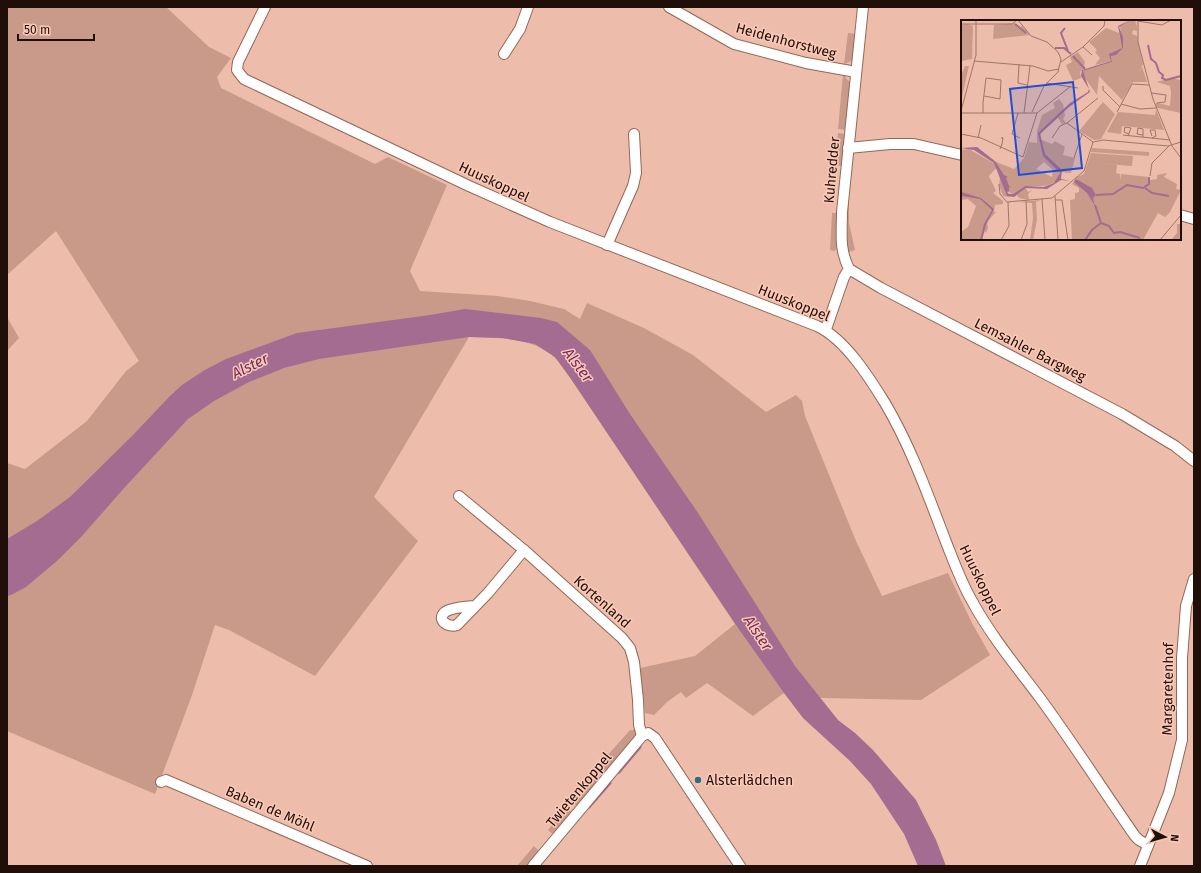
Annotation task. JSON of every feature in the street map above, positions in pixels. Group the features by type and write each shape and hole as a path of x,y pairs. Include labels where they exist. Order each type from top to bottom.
{"street":[{"name":"Huuskoppel","path":"265,7 238,62 237,70 244,79 523,211 826,329 849,352 870,380 895,421 910,450 958,571 984,622 1001,648 1040,699 1135,836 1139,840 1148,844"},
{"path":"504,54 520,29 528,7"},
{"name":"Heidenhorstweg","path":"669,7 734,44 806,63 856,72"},
{"name":"Kuhredder","path":"849,269 843,256 842,212 863,7"},
{"path":"607,245 633,186 636,173 634,134"},
{"path":"848,148 890,144 914,144 961,155"},
{"path":"1181,215 1194,219"},
{"path":"826,329 841,283 849,269"},
{"name":"Lemsahler Bargweg","path":"849,269 881,288 1122,414 1174,446 1194,461"},
{"name":"Kortenland","path":"459,496 524,550 622,638 630,648 634,662 639,725 645,735"},
{"path":"474,606 488,593 524,550"},
{"name":"Margaretenhof","path":"1140,866 1169,793 1182,740 1182,658 1186,606 1194,579"},
{"path":"645,735 655,738 740,866"},
{"name":"Twietenkoppel","path":"533,866 645,735"},
{"name":"Baben de Möhl","path":"161,782 166,780 367,866"}],"shaded area":[{"path":"7,7 166,7 209,47 231,58 217,77 221,88 375,164 388,157 447,185 410,271 420,291 498,296 530,301 564,309 580,319 587,303 644,328 693,355 766,412 796,395 802,401 805,416 856,541 882,596 948,573 972,623 990,655 921,700 821,698 784,693 753,716 707,683 686,698 681,692 667,702 654,715 645,713 640,668 695,656 735,624 557,359 545,350 525,342 502,338 469,337 374,497 418,541 315,676 229,630 215,625 191,698 155,794 7,731 7,463 25,469 87,421 126,371 139,361 56,231 7,275"},
{"path":"848,33 856,34 852,61 844,64"},
{"path":"843,74 851,84 846,130 838,129"},
{"path":"838,133 846,134 843,164 841,166 835,165"},
{"path":"848,200 849,223 855,250 847,252"},
{"path":"832,213 838,213 837,249 834,251 830,250"},
{"path":"7,317 19,338 7,351"},
{"path":"630,730 636,730 636,737 607,771 604,770 599,765"},
{"path":"592,773 599,778 599,780 577,805 570,803"},
{"path":"567,807 572,813 555,833 551,833 548,830"},
{"path":"534,846 538,850 538,853 527,866 517,866"}],"water":[{"name":"Alster","path":"465,309 541,318 557,322 590,350 630,414 698,513 795,666 838,720 873,750 916,800 936,840 946,866 918,866 904,834 871,784 850,761 803,718 736,625 571,379 555,357 535,344 503,338 469,337 319,359 284,368 249,382 214,401 188,419 81,537 58,560 26,587 7,596 7,539 37,521 70,497 169,397 182,385 203,371 226,359 297,333"}],"waterway":[{"path":"619,772 640,747"},
{"path":"589,807 610,783"}],"place":[{"name":"Alsterlädchen","path":"698,780"}]}
